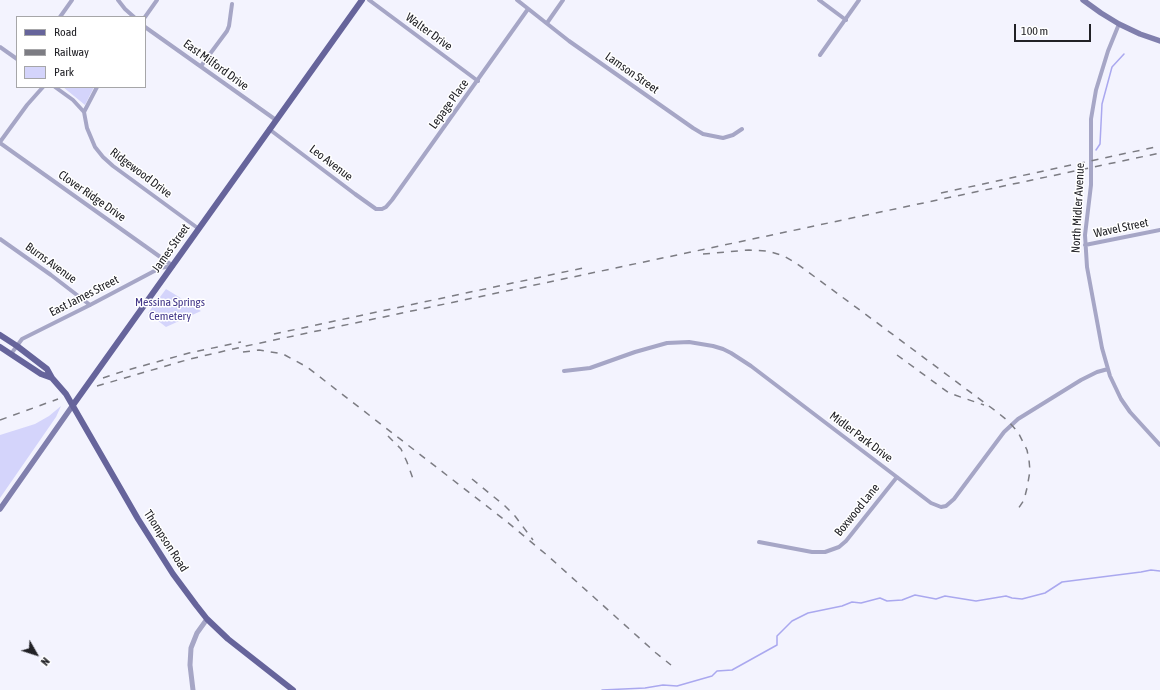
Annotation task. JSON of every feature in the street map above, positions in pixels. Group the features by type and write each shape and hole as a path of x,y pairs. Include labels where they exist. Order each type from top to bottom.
{"main road":[{"name":"James Street","path":"0,509 362,0"},
{"path":"1083,0 1119,24 1160,41"},
{"name":"Thompson Road","path":"0,335 46,368 52,378 66,394 138,519 196,605 207,618 243,651 292,690"},
{"name":"Thompson Road","path":"0,347 41,374 52,378"}],"street":[{"path":"61,16 72,0"},
{"path":"118,0 133,16"},
{"path":"146,16 157,0"},
{"name":"Walter Drive","path":"369,0 478,81"},
{"name":"Lamson Street","path":"517,0 569,41 703,134 723,138 733,135 742,129"},
{"path":"547,23 563,0"},
{"path":"819,0 846,20"},
{"path":"820,56 859,0"},
{"path":"201,66 227,30 229,26 232,4"},
{"name":"Lepage Place","path":"382,209 392,200 528,9"},
{"name":"North Midler Avenue","path":"1119,24 1108,51 1095,95 1091,120 1091,185 1085,235 1087,267 1102,348 1110,376 1126,405 1160,445"},
{"name":"East Milford Drive","path":"146,27 276,120"},
{"path":"0,47 16,58"},
{"path":"0,143 27,105 43,88"},
{"path":"56,88 73,100 84,112 96,88"},
{"name":"Ridgewood Drive","path":"84,112 87,128 95,147 103,157 198,229"},
{"name":"Leo Avenue","path":"269,129 376,209 382,209"},
{"name":"Clover Ridge Drive","path":"0,143 172,266"},
{"name":"Wavel Street","path":"1086,245 1160,230"},
{"name":"Burns Avenue","path":"0,239 90,305"},
{"name":"East James Street","path":"12,354 22,339 160,268 172,266"},
{"name":"Midler Park Drive","path":"564,371 590,368 635,352 667,343 689,342 718,348 731,353 751,366 935,506 942,507 946,506 954,499 1004,432 1018,419 1081,380 1097,372 1108,369"},
{"name":"Boxwood Lane","path":"759,542 812,552 825,552 840,547 897,477"},
{"path":"193,690 190,665 191,648 197,633 207,618"}],"green space":[{"path":"64,88 94,88 85,105"},
{"name":"Messina Springs Cemetery","path":"166,289 201,311 166,327 148,313"},
{"path":"61,406 56,417 0,498 0,435 35,424 49,416"}],"waterway":[{"path":"1096,150 1100,144 1102,104 1112,67 1124,54"},
{"path":"602,690 645,688 663,685 677,686 712,676 717,671 732,670 777,645 777,636 792,621 808,613 842,606 852,602 861,603 880,598 887,601 902,600 915,595 936,599 945,596 976,601 1006,596 1022,599 1045,593 1062,582 1151,570 1160,571"}],"railway":[{"path":"941,193 1160,146"},
{"path":"97,386 190,359 246,346 1160,153"},
{"path":"703,254 749,250 768,251 784,256 796,263 997,412 1018,432 1027,450 1030,471 1024,500 1018,509"},
{"path":"274,334 583,268"},
{"path":"103,378 189,353 241,342"},
{"path":"243,352 259,350 283,354 307,367 506,521 548,556 671,665"},
{"path":"897,355 949,393 984,405"},
{"path":"0,420 58,399"},
{"path":"388,436 401,449 413,479"},
{"path":"472,479 505,506 515,516 533,540"}]}
